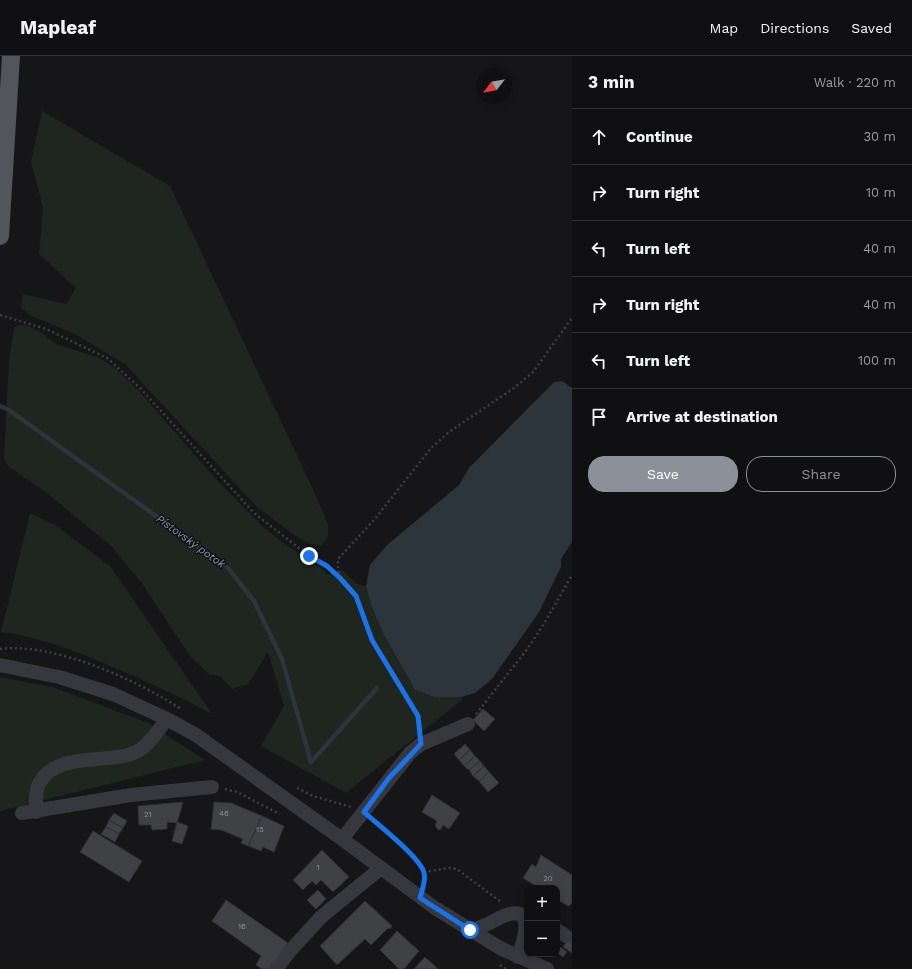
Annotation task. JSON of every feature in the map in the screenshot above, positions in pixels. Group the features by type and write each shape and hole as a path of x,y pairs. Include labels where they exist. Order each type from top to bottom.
{"main road":[{"path":"0,236 12,56"}],"street":[{"path":"0,665 59,677 113,694 167,719 196,735 342,839 420,898 470,930 518,957 547,969"},
{"path":"167,719 137,751 122,756 78,761 61,765 50,770 40,782 29,812 131,795 212,787"},
{"path":"342,839 389,778 421,744 468,724"},
{"path":"276,969 321,917 381,868"},
{"path":"470,930 486,926 509,914 517,914 524,918"},
{"path":"518,957 526,921"}],"path":[{"path":"0,315 46,329 107,358 140,388 254,513 309,556 327,566 340,578 356,596 372,640 418,716 421,744"},
{"path":"340,578 338,558 374,520 432,448 449,432 514,388 533,372 572,318"},
{"path":"468,724 525,652 542,627 572,574"},
{"path":"0,649 26,648 102,669 128,679 187,713"},
{"path":"293,786 313,796 364,812 418,861 424,872 425,879 420,898"},
{"path":"424,872 449,868 457,869 504,904 509,914"}],"shaded area":[{"path":"42,111 170,186 328,524 328,536 322,545 310,544 297,537 257,507 125,364 75,334 32,316 21,308 23,294 66,304 76,288 39,254 43,208 31,162"},
{"path":"26,325 41,332 56,344 100,358 115,368 140,392 215,478 263,527 286,545 323,569 327,575 341,569 357,584 366,586 371,605 384,635 415,690 434,697 461,697 463,699 346,793 261,746 284,706 268,652 248,684 232,689 220,676 209,674 190,656 141,582 111,546 47,493 8,466 4,459 9,360 14,328 16,326"},
{"path":"562,381 572,388 572,542 561,559 561,567 539,612 492,679 475,693 461,697 434,697 415,690 384,635 371,605 366,586 370,565 387,545 459,485 469,468 554,382"},
{"path":"30,513 55,525 110,566 212,714 154,685 75,652 46,642 16,634 1,632"},
{"path":"0,677 53,687 148,723 205,760 0,811"}],"building":[{"path":"483,709 495,719 484,731 473,720"},
{"path":"465,744 470,750 459,760 454,754"},
{"path":"470,750 475,756 464,766 459,760"},
{"path":"475,756 480,761 469,770 464,766"},
{"path":"480,761 484,766 473,776 469,770"},
{"path":"484,766 489,772 479,781 473,776"},
{"path":"489,772 499,783 488,792 479,781"},
{"path":"432,795 460,813 449,829 443,825 441,829 438,830 435,825 437,821 422,812"},
{"path":"183,802 177,823 167,822 167,829 152,830 151,825 139,825 138,806"},
{"path":"214,802 231,803 262,816 248,846 241,843 243,839 221,830 211,829"},
{"path":"114,813 127,821 123,828 109,820"},
{"path":"262,816 284,826 274,852 263,847 261,851 248,846"},
{"path":"109,820 123,828 119,834 106,827"},
{"path":"177,822 188,826 182,844 172,841"},
{"path":"106,827 119,834 115,842 101,834"},
{"path":"93,831 142,861 129,882 80,852"},
{"path":"322,850 349,877 333,892 321,880 316,885 312,881 303,890 293,880"},
{"path":"541,855 572,875 572,903 569,906 560,902 560,885 534,885 523,878 532,864 536,867"},
{"path":"318,890 326,899 316,909 307,900"},
{"path":"226,900 288,943 270,969 262,969 256,965 261,956 212,921"},
{"path":"365,901 392,926 390,929 388,928 371,945 365,939 337,965 320,946"},
{"path":"397,931 419,951 404,969 399,969 380,950"},
{"path":"572,933 572,953 563,947"},
{"path":"560,947 567,952 563,957 560,955"},
{"path":"425,957 438,969 414,969"}],"waterway":[{"name":"Pístovský potok","path":"0,406 9,410 228,568 254,601 282,659 311,762"},
{"path":"311,762 377,688"}],"route":[{"path":"309,556 327,566 356,596 372,640 418,716 421,744 410,753 389,778 364,812 418,861 422,867 425,879 420,898 470,930"}]}
